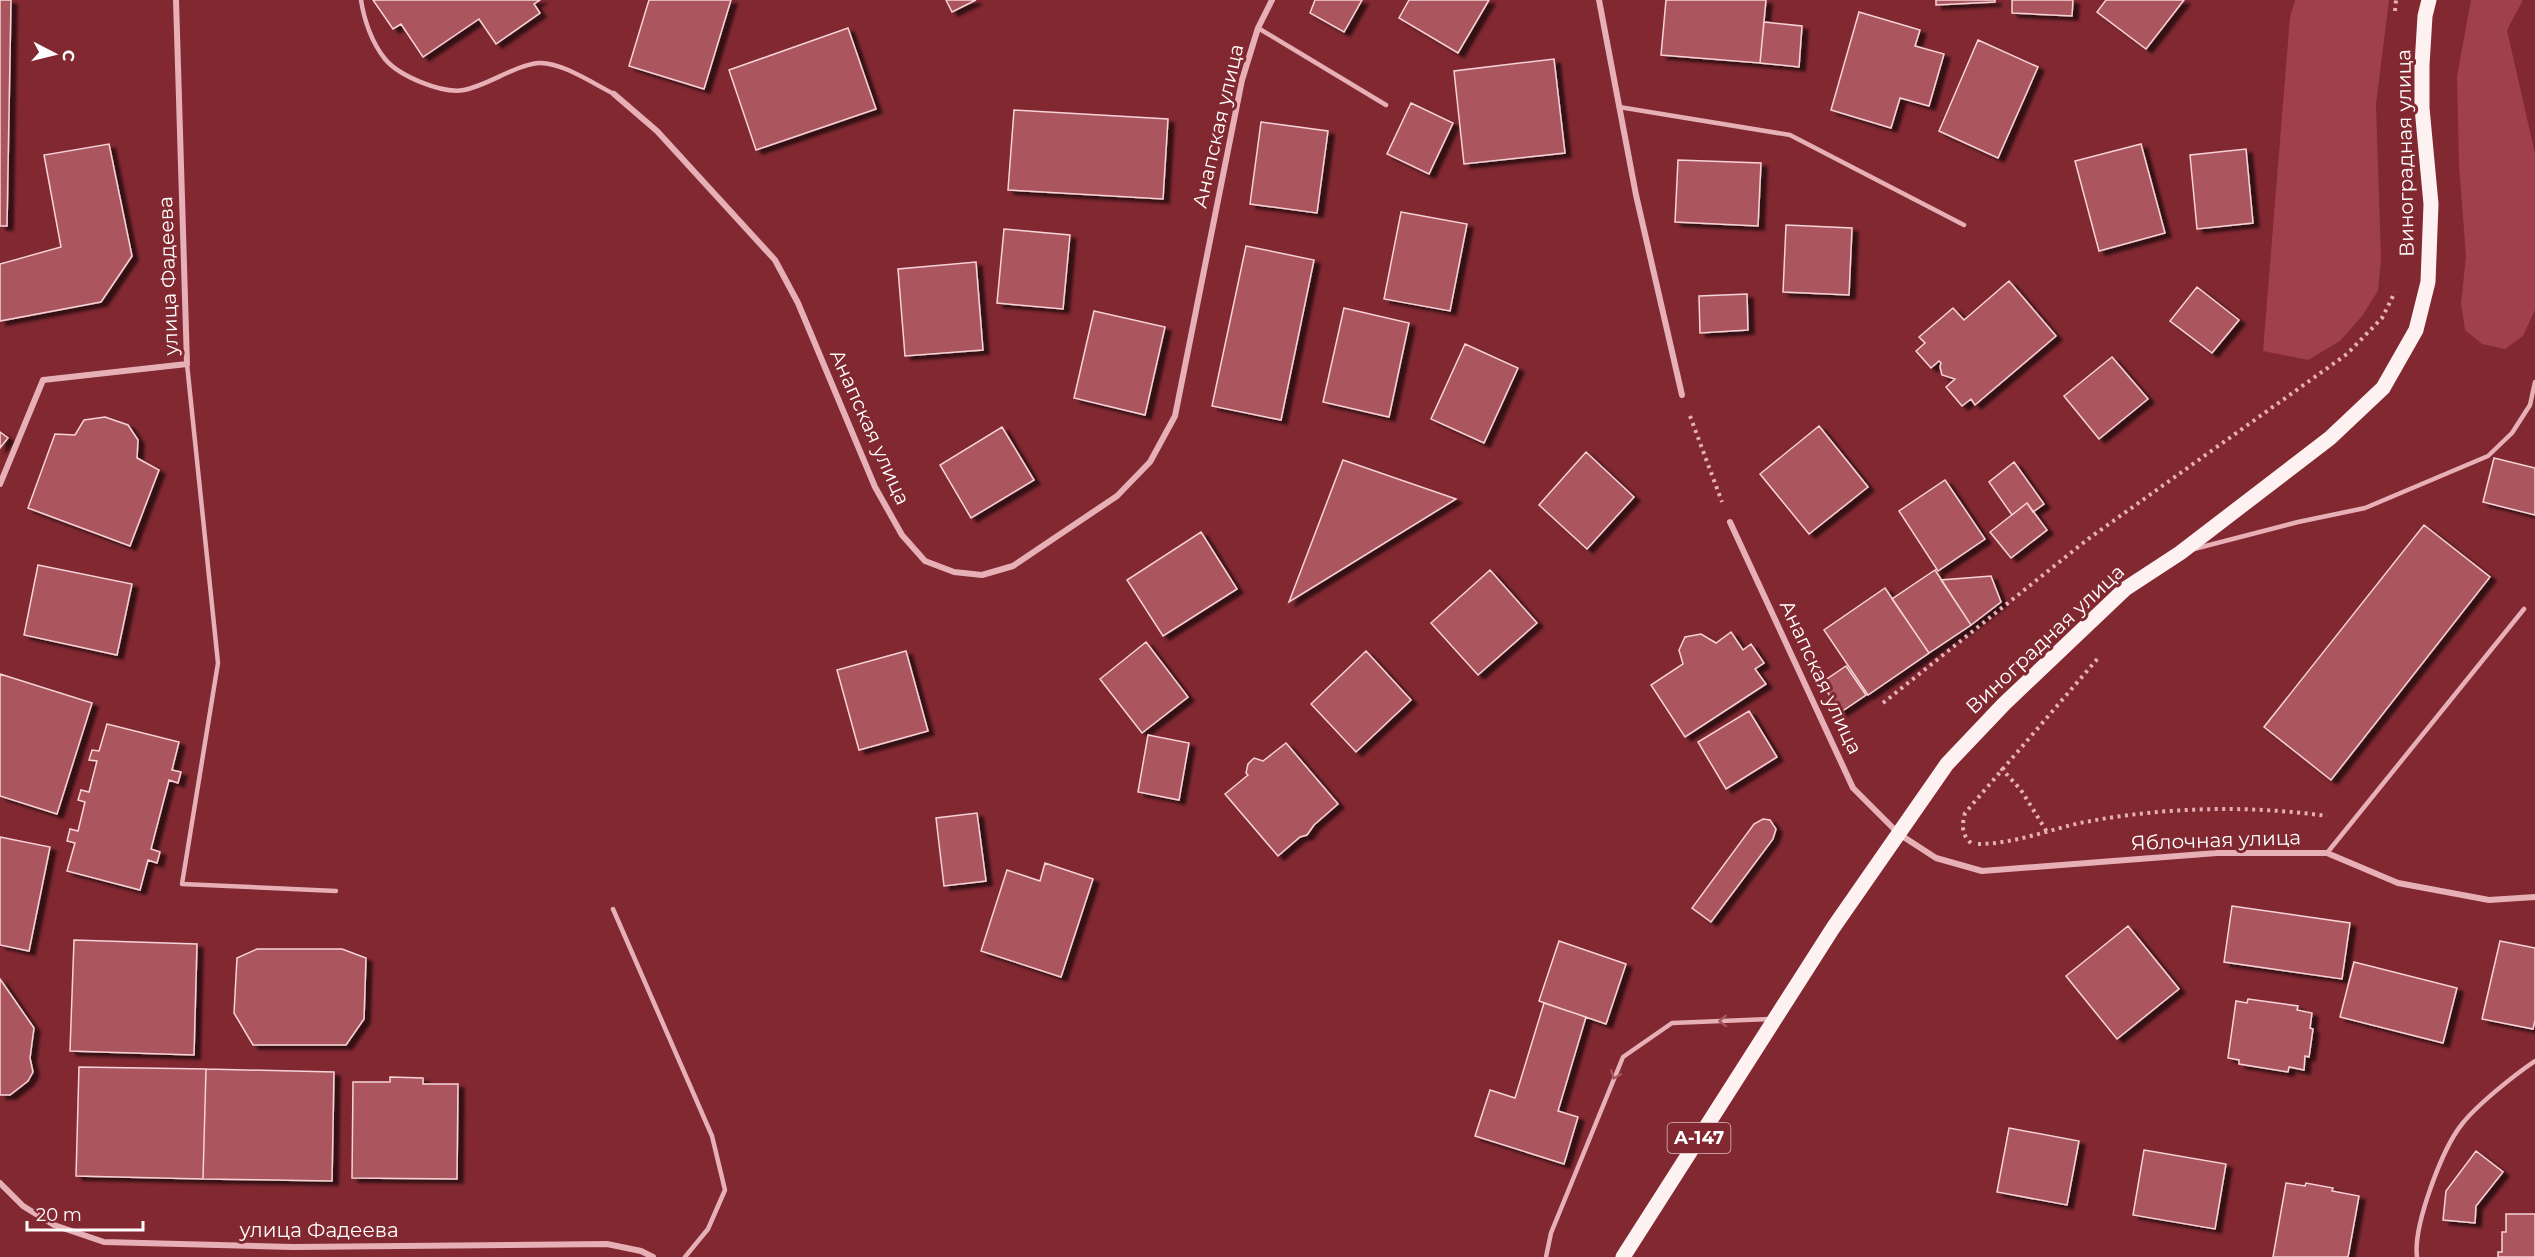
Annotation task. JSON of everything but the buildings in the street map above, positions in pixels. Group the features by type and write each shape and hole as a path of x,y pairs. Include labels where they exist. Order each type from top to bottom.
{"main road":[{"name":"Виноградная улица","path":"1623,1257 1833,928 1947,764 2004,704 2124,589 2180,553 2337,431 2383,388 2416,330 2428,282 2431,204 2422,108 2422,64 2425,16 2429,0"}],"street":[{"name":"улица Фадеева","path":"0,484 43,380 187,364 176,0"},
{"name":"Анапская улица","path":"614,94 657,130 775,260 798,303 875,487 902,535 925,561 954,572 982,575 1013,566 1118,496 1150,462 1175,416 1242,80 1258,28 1272,0"},
{"path":"1599,0 1636,195 1683,395"},
{"name":"Анапская улица","path":"1730,522 1853,788 1899,834"},
{"name":"Яблочная улица","path":"1899,834 1936,858 1982,871 2217,853 2328,854 2398,883 2489,900 2535,897"},
{"name":"улица Фадеева","path":"0,1183 23,1206 54,1225 104,1242 293,1247 607,1244 641,1251 653,1257"}],"lane":[{"path":"361,0 364,20 386,60 412,78 434,87 463,90 538,63 557,66 614,94"},
{"path":"1258,28 1386,105"},
{"path":"1619,107 1790,135 1964,225"},
{"path":"187,364 218,663 182,884 336,891"},
{"path":"2180,553 2298,522 2365,508 2488,456 2512,433 2530,405 2535,382"},
{"path":"2328,854 2524,609"},
{"path":"613,909 712,1136 725,1190 708,1229 686,1257"},
{"path":"1546,1257 1551,1233 1623,1057 1672,1023 1775,1018"},
{"path":"2417,1257 2420,1228 2431,1182 2462,1124 2504,1085 2535,1061"}],"path":[{"path":"2395,13 2396,0"},
{"path":"1883,703 2088,538 2347,354 2382,318 2396,290"},
{"path":"1683,395 1730,522"},
{"path":"2099,657 2001,768 1965,813 1964,837 1971,843 1997,844 2085,822 2167,811 2284,810 2354,820"},
{"path":"2001,768 2021,790 2047,832"}],"shaded area":[{"path":"2295,0 2389,0 2376,104 2381,259 2378,291 2362,316 2340,341 2308,360 2263,351 2290,17"},
{"path":"2471,0 2523,0 2507,30 2535,154 2535,310 2523,336 2505,349 2482,344 2465,330 2461,304 2466,256 2459,165 2457,76"}]}
